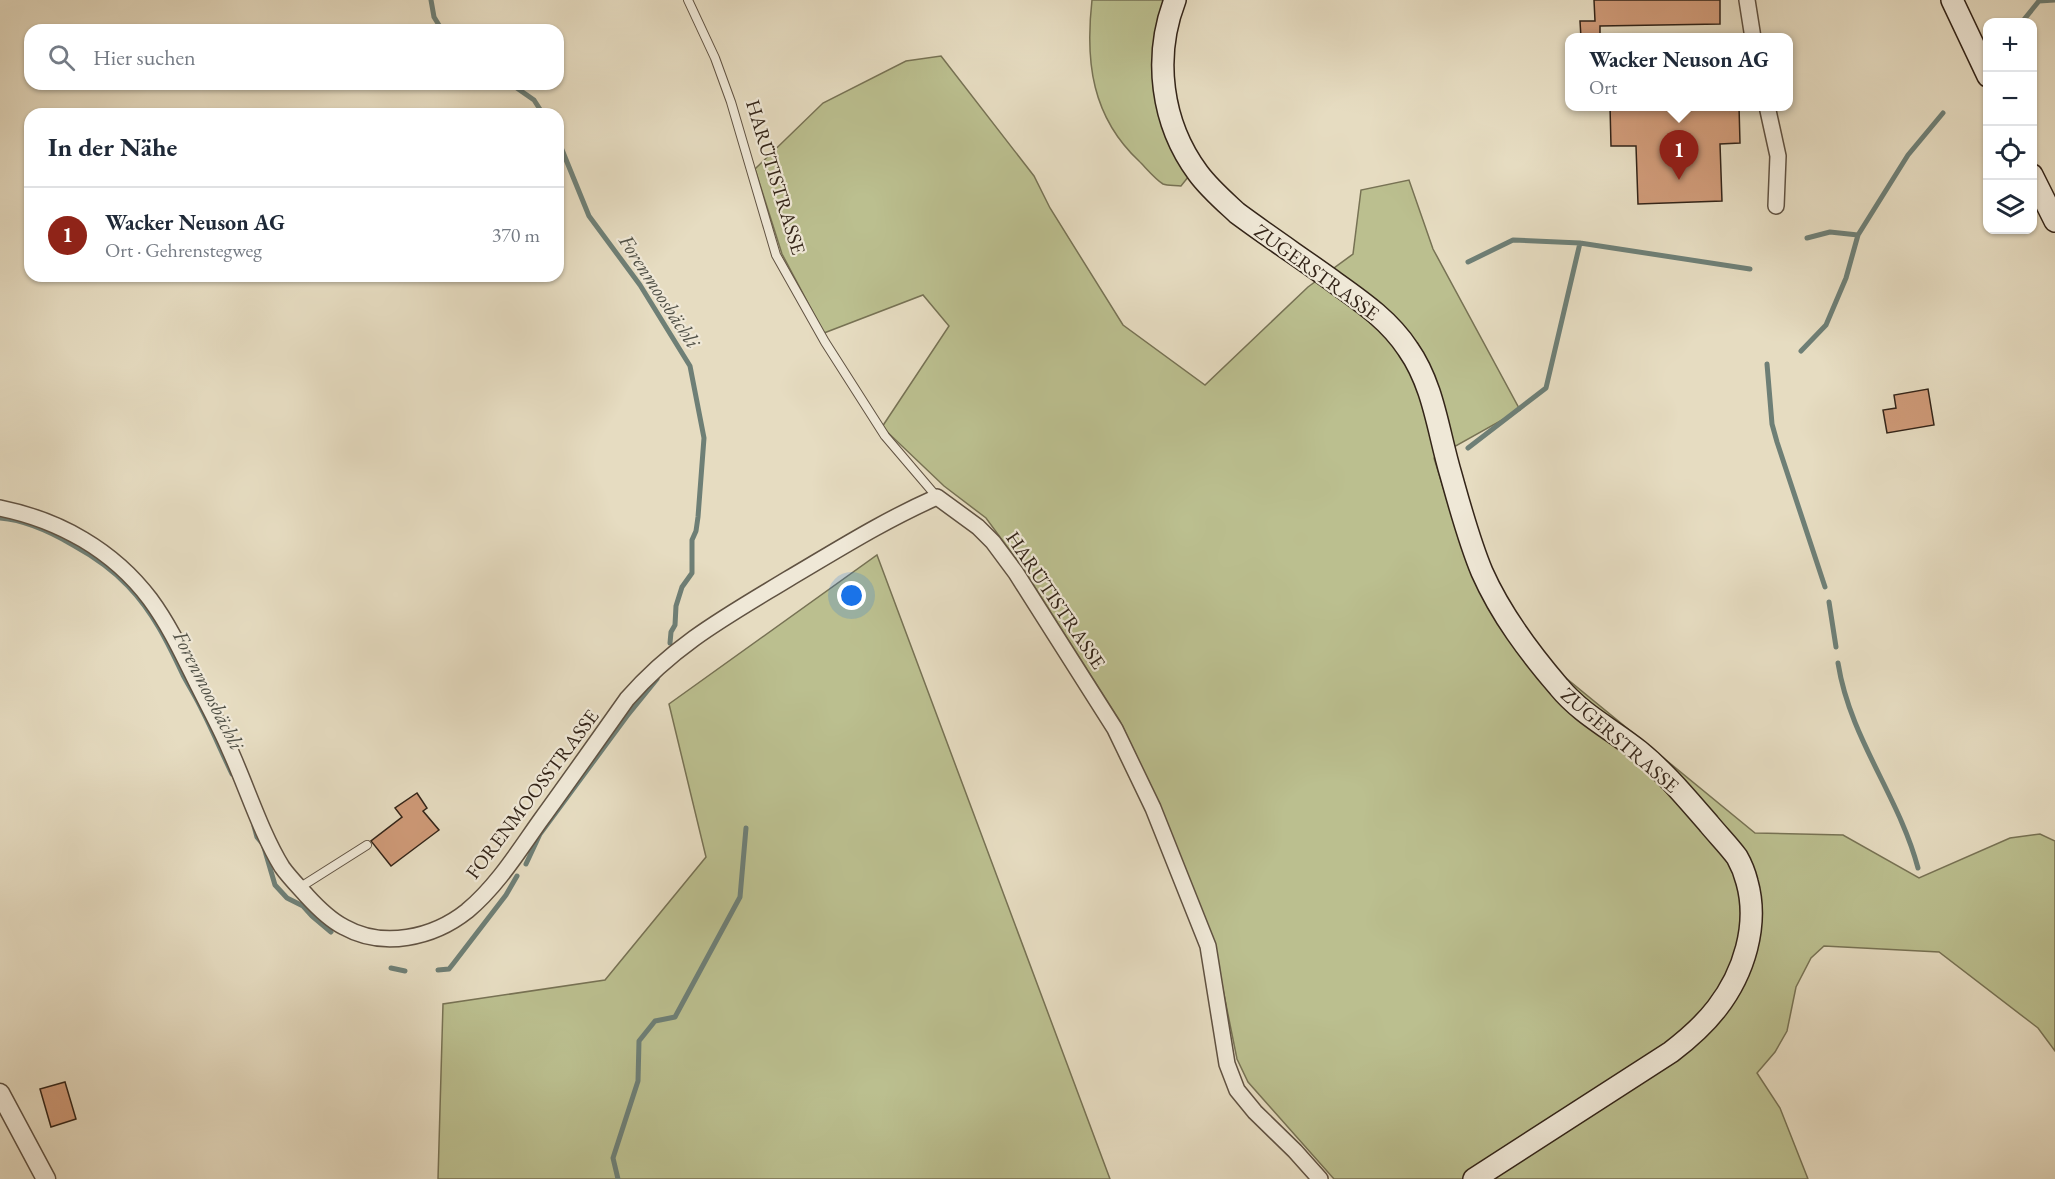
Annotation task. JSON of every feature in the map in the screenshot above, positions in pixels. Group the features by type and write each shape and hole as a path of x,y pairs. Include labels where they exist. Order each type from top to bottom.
{"main road":[{"name":"ZUGERSTRASSE","path":"1175,0 1163,41 1164,88 1173,124 1182,146 1198,173 1237,213 1361,301 1383,318 1399,336 1423,373 1434,405 1444,450 1469,537 1482,572 1520,640 1562,690 1584,712 1640,752 1686,798 1737,858 1747,881 1752,924 1747,947 1732,986 1717,1008 1695,1033 1671,1052 1474,1179"},
{"path":"1952,0 1986,72"},
{"path":"2034,180 2055,221"}],"street":[{"path":"1747,0 1752,33"},
{"path":"1768,111 1778,156 1776,206"},
{"name":"FORENMOOSSTRASSE","path":"0,508 49,522 81,537 106,554 129,575 149,598 181,650 229,747 283,867 299,888 332,919 346,928 367,936 387,939 417,936 450,922 467,910 499,878 627,699 646,677 676,650 710,626 867,531 937,497"},
{"name":"HARÜTISTRASSE","path":"937,497 978,527 993,542 1016,573 1115,729 1153,808 1208,946 1227,1064 1237,1090 1320,1179"},
{"path":"0,1093 46,1179"}],"lane":[{"name":"HARÜTISTRASSE","path":"688,0 715,58 776,255 785,275 885,436 937,497"},
{"path":"299,888 366,845"}],"green space":[{"path":"1092,0 1166,0 1155,43 1152,67 1153,84 1155,100 1165,131 1189,176 1181,186 1163,184 1123,144 1111,126 1095,87 1091,67"},
{"path":"941,56 1034,176 1050,208 1123,325 1205,385 1308,287 1353,254 1361,190 1409,180 1433,249 1520,410 1434,458 1463,551 1500,624 1755,833 1843,835 1919,878 2010,838 2040,834 2055,841 2055,1051 2038,1028 1939,952 1824,946 1811,958 1796,987 1787,1031 1775,1052 1757,1073 1780,1108 1808,1179 1334,1179 1248,1082 1237,1059 1214,945 1160,806 1120,721 1022,567 986,518 944,486 882,427 949,326 923,295 824,333 782,254 755,169 823,103 906,61"},
{"path":"877,555 1110,1179 438,1179 443,1004 605,980 706,857 669,704"}],"building":[{"path":"1594,0 1720,0 1720,24 1600,26 1600,33 1581,33 1580,21 1595,21"},
{"path":"1610,111 1739,111 1740,143 1720,144 1722,201 1638,204 1636,146 1611,146"},
{"path":"1928,389 1934,425 1887,433 1883,410 1896,408 1894,395"},
{"path":"417,793 427,808 423,811 439,830 391,866 371,841 402,817 395,808"},
{"path":"65,1082 76,1119 51,1127 40,1089"}],"waterway":[{"name":"Forenmoosbächli","path":"431,0 434,17 438,24"},
{"path":"2025,18 2039,1 2055,0"},
{"name":"Forenmoosbächli","path":"520,90 534,100 539,108"},
{"path":"1801,351 1826,325 1846,278 1858,235 1908,155 1943,113"},
{"name":"Forenmoosbächli","path":"564,155 589,216 640,285 690,366 704,438 698,517 692,540 692,573 682,587 676,606 675,625 671,632 670,643"},
{"path":"1807,238 1830,232 1858,235"},
{"path":"1468,262 1513,240 1580,243 1750,269"},
{"path":"1468,448 1546,388 1580,243"},
{"path":"1767,364 1772,424 1825,587"},
{"name":"Forenmoosbächli","path":"0,518 28,524 65,540 102,563 128,586 145,606 166,640 232,774"},
{"path":"1829,602 1836,647"},
{"path":"1838,663 1853,717 1899,816 1918,868"},
{"name":"Forenmoosbächli","path":"526,864 540,834 657,679"},
{"name":"Forenmoosbächli","path":"254,826 257,837 263,844 275,885 287,898 303,906 331,932"},
{"path":"618,1179 613,1158 638,1081 639,1041 655,1021 675,1017 740,897 746,828"},
{"name":"Forenmoosbächli","path":"438,970 449,969 506,895 517,876"},
{"name":"Forenmoosbächli","path":"391,968 405,971"}],"place":[{"name":"Wacker Neuson AG","path":"1679,180"}]}
